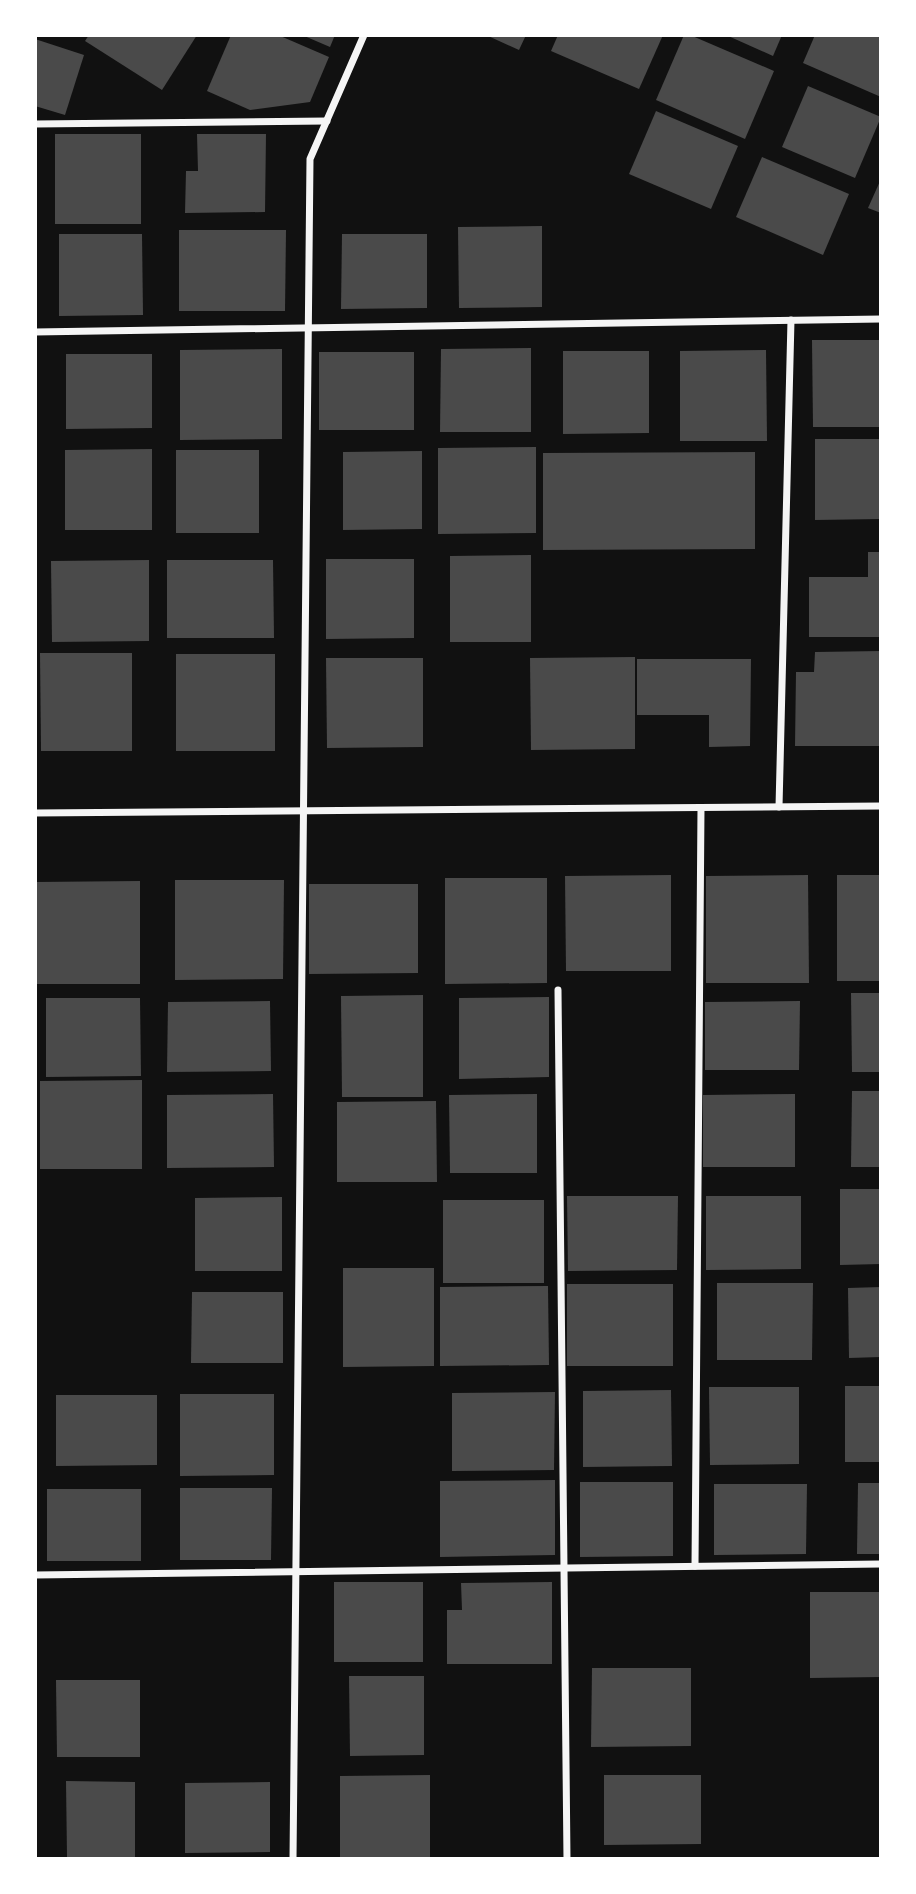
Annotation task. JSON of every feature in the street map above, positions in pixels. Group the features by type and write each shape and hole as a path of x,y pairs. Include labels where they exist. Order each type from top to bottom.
{"street":[{"path":"293,1859 305,811 306,326 310,159 365,35"},
{"path":"35,124 327,121"},
{"path":"35,332 881,319"},
{"path":"779,807 791,320"},
{"path":"35,813 881,806"},
{"path":"695,1566 701,808"},
{"path":"558,990 568,1859"},
{"path":"35,1575 881,1564"}],"building":[{"path":"89,35 197,35 162,90 85,41"},
{"path":"231,35 278,35 329,57 310,102 250,110 207,91"},
{"path":"302,35 335,35 330,47"},
{"path":"486,35 526,35 519,50"},
{"path":"558,35 663,35 639,89 551,51"},
{"path":"684,35 690,35 774,71 745,139 656,100"},
{"path":"726,35 782,35 773,56"},
{"path":"815,35 881,35 881,97 803,63"},
{"path":"35,39 84,55 65,115 35,106"},
{"path":"808,86 881,117 855,178 782,147"},
{"path":"656,111 738,146 711,209 629,174"},
{"path":"55,134 141,134 141,224 55,224"},
{"path":"197,134 266,134 265,212 185,213 186,171 198,171"},
{"path":"762,157 849,194 823,255 736,217"},
{"path":"881,179 881,213 868,208"},
{"path":"542,226 542,307 459,308 458,227"},
{"path":"179,230 286,230 285,311 179,311"},
{"path":"59,234 142,234 143,315 59,316"},
{"path":"342,234 427,234 427,308 341,309"},
{"path":"812,340 881,340 881,427 813,427"},
{"path":"531,348 531,432 440,432 441,349"},
{"path":"282,349 282,439 180,440 180,350"},
{"path":"766,350 767,441 680,441 680,351"},
{"path":"563,351 649,351 649,433 563,434"},
{"path":"319,352 414,352 414,430 319,430"},
{"path":"66,354 152,354 152,428 66,429"},
{"path":"815,439 881,439 881,519 815,520"},
{"path":"536,447 536,533 438,534 438,448"},
{"path":"152,449 152,530 65,530 65,450"},
{"path":"176,450 259,450 259,533 176,533"},
{"path":"422,451 422,529 343,530 343,452"},
{"path":"755,452 755,549 543,550 543,453"},
{"path":"868,552 881,552 881,637 809,637 809,577 868,577"},
{"path":"531,555 531,642 450,642 450,556"},
{"path":"326,559 414,559 414,638 326,639"},
{"path":"149,560 149,641 52,642 51,561"},
{"path":"167,560 273,560 274,638 167,638"},
{"path":"881,651 881,746 795,746 796,672 814,672 815,652"},
{"path":"40,653 132,653 132,751 41,751"},
{"path":"176,654 275,654 275,751 176,751"},
{"path":"635,657 635,749 531,750 530,658"},
{"path":"326,658 423,658 423,747 327,748"},
{"path":"637,659 751,659 750,746 709,747 709,715 637,715"},
{"path":"671,875 671,971 566,971 565,876"},
{"path":"808,875 809,983 706,983 706,876"},
{"path":"837,875 881,875 881,981 837,981"},
{"path":"445,878 547,878 547,983 445,984"},
{"path":"175,880 284,880 283,979 175,980"},
{"path":"140,881 140,984 35,984 35,882"},
{"path":"309,884 418,884 418,973 309,974"},
{"path":"851,993 881,993 881,1072 852,1072"},
{"path":"423,995 423,1097 342,1097 341,996"},
{"path":"549,997 549,1077 459,1079 459,998"},
{"path":"46,998 140,998 141,1076 46,1077"},
{"path":"270,1001 271,1071 167,1072 168,1002"},
{"path":"800,1001 799,1070 705,1070 705,1002"},
{"path":"142,1080 142,1169 40,1169 40,1081"},
{"path":"852,1091 881,1091 881,1167 851,1167"},
{"path":"273,1094 274,1167 167,1168 167,1095"},
{"path":"537,1094 537,1173 450,1173 449,1095"},
{"path":"795,1094 795,1167 703,1167 703,1095"},
{"path":"436,1101 437,1182 337,1182 337,1102"},
{"path":"840,1189 881,1189 881,1264 840,1265"},
{"path":"567,1196 678,1196 677,1270 568,1271"},
{"path":"706,1196 801,1196 801,1269 706,1270"},
{"path":"282,1197 282,1271 195,1271 195,1198"},
{"path":"443,1200 544,1200 544,1283 443,1283"},
{"path":"343,1268 434,1268 434,1366 343,1367"},
{"path":"717,1283 813,1283 812,1360 717,1360"},
{"path":"567,1284 673,1284 673,1366 567,1366"},
{"path":"548,1286 549,1365 440,1366 440,1287"},
{"path":"881,1287 881,1357 849,1358 848,1288"},
{"path":"192,1292 283,1292 283,1363 191,1363"},
{"path":"845,1386 881,1386 881,1462 845,1462"},
{"path":"709,1387 799,1387 799,1464 710,1465"},
{"path":"671,1390 672,1466 583,1467 583,1391"},
{"path":"555,1392 554,1470 452,1471 452,1393"},
{"path":"180,1394 274,1394 274,1475 180,1476"},
{"path":"56,1395 157,1395 157,1465 56,1466"},
{"path":"555,1480 555,1555 440,1557 440,1481"},
{"path":"580,1482 673,1482 673,1556 580,1557"},
{"path":"858,1483 881,1483 881,1554 857,1554"},
{"path":"714,1484 807,1484 806,1554 714,1555"},
{"path":"180,1488 272,1488 271,1560 180,1560"},
{"path":"47,1489 141,1489 141,1561 47,1561"},
{"path":"334,1582 423,1582 423,1662 334,1662"},
{"path":"552,1582 552,1664 447,1664 447,1610 462,1610 461,1583"},
{"path":"810,1592 881,1592 881,1677 810,1678"},
{"path":"592,1668 691,1668 691,1746 591,1747"},
{"path":"349,1676 424,1676 424,1755 350,1756"},
{"path":"56,1680 140,1680 140,1757 57,1757"},
{"path":"430,1775 430,1859 340,1859 340,1776"},
{"path":"604,1775 701,1775 701,1844 604,1845"},
{"path":"66,1781 135,1782 135,1857 67,1857"},
{"path":"270,1782 270,1852 185,1853 185,1783"}]}
